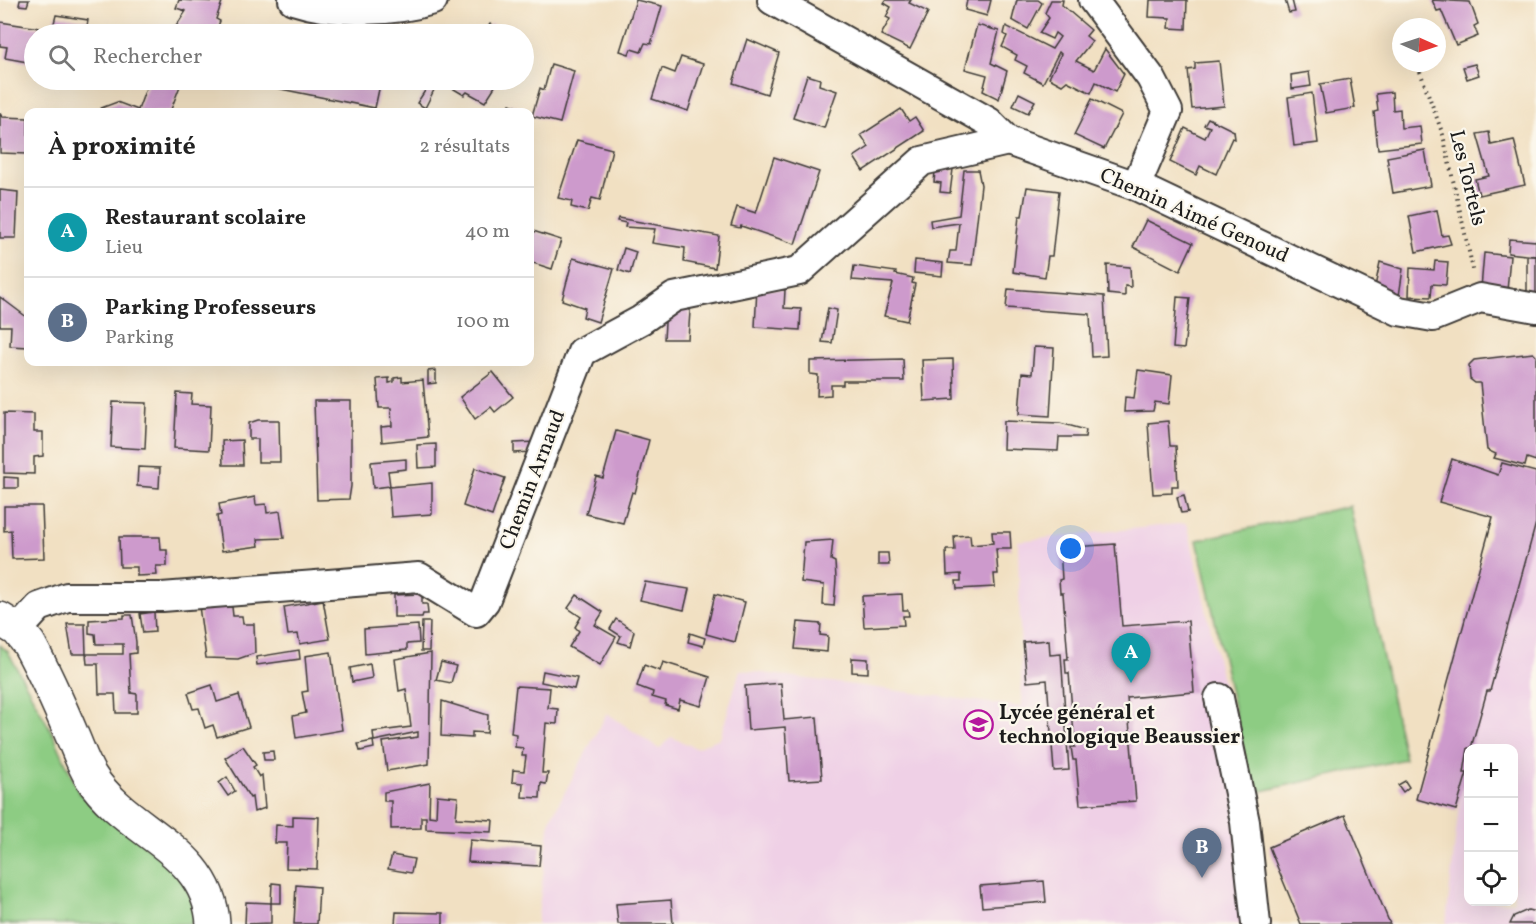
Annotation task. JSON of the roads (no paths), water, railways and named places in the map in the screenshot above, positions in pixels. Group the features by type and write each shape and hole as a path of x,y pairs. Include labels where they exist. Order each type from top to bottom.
{"street":[{"path":"293,0 311,6 352,11 433,0"},
{"name":"Chemin Aimé Genoud","path":"772,0 989,122 1008,141 1136,186 1399,311 1433,318 1480,298 1536,308"},
{"path":"1093,0 1151,78 1168,111 1136,186"},
{"name":"Chemin Arnaud","path":"9,625 39,607 67,597 162,597 419,578 476,612 485,601 582,352 641,320 674,297 800,271 922,161 1008,141"},
{"path":"9,625 39,662 91,778 110,799 191,868 205,885 212,907 213,924"},
{"path":"1219,698 1245,822 1256,924"}],"place":[{"name":"Restaurant scolaire","path":"1131,683"},
{"name":"Lycée général et technologique Beaussier","path":"978,725"},
{"name":"Parking Professeurs","path":"1202,878"}]}
